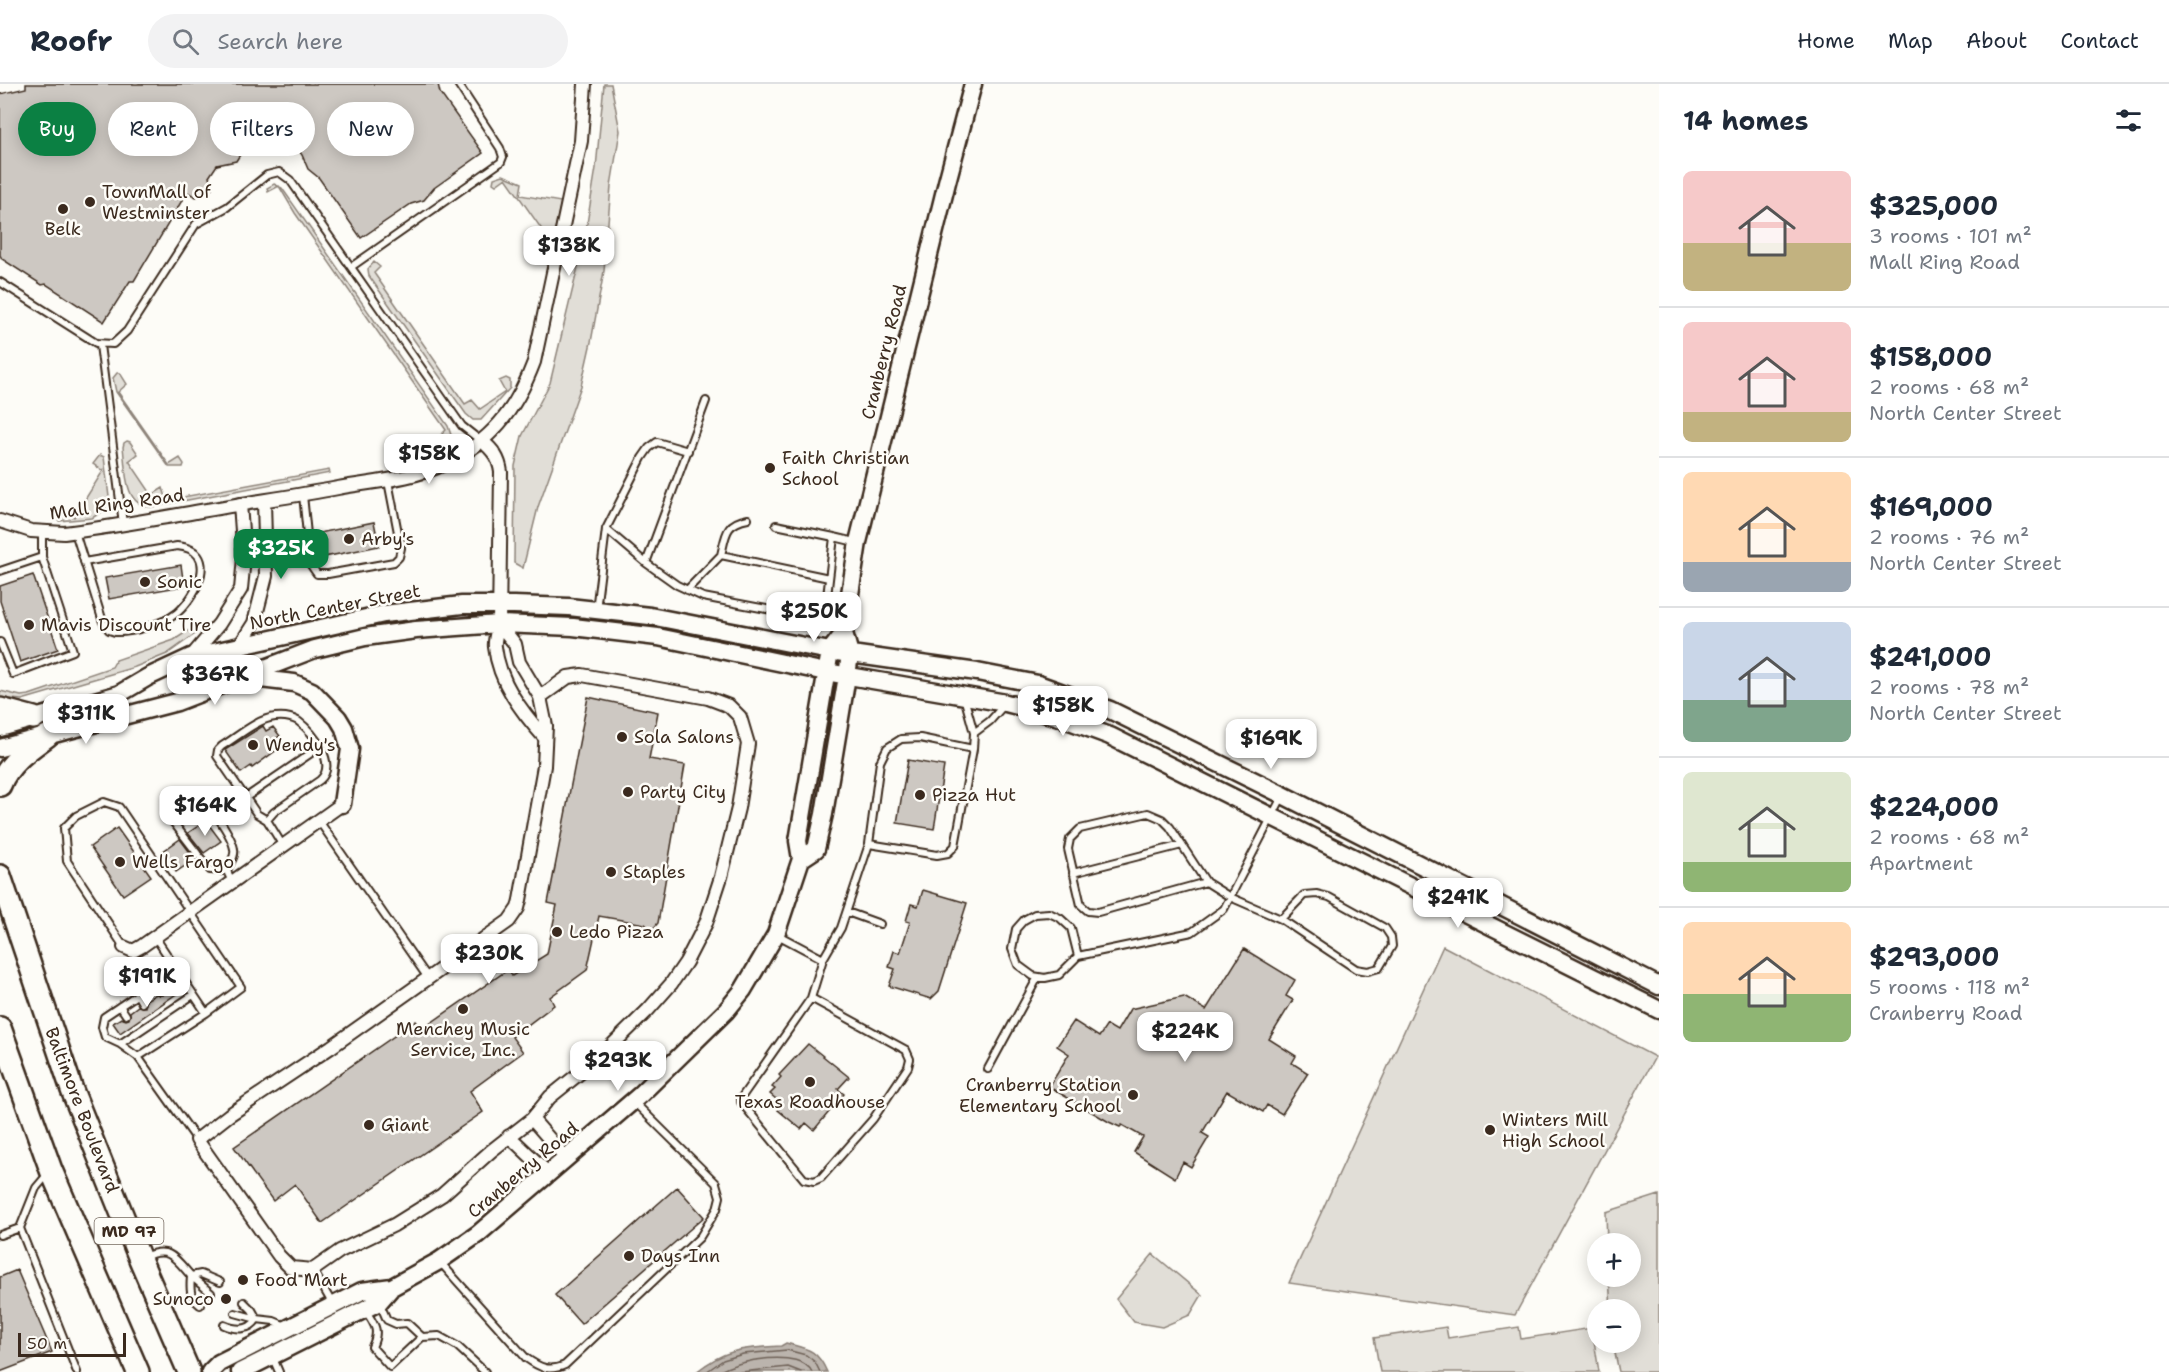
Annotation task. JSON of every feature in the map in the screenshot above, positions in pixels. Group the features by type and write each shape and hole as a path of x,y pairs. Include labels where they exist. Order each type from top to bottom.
{"highway":[{"path":"0,709 34,717"},
{"path":"0,785 7,770 47,736"},
{"name":"Baltimore Boulevard","path":"0,876 72,1090 140,1259 189,1372"},
{"name":"MD 97","path":"0,1028 51,1170 138,1372"}],"street":[{"name":"Mall Ring Road","path":"0,521 20,529 42,532 75,532 123,525 303,495 435,468 482,441 517,402 526,386 534,362 578,162 584,121 585,84"},
{"name":"Cranberry Road","path":"801,859 816,849 824,814 850,654 844,633 858,542 947,182 974,84"},
{"path":"482,441 496,454 501,472 498,624 495,645 503,677 522,713 544,737"},
{"path":"177,702 240,645 254,623 266,576 264,501"},
{"path":"191,657 219,624 241,589 244,558 240,504"},
{"name":"North Center Street","path":"0,728 119,694 148,676 191,657 384,614 462,605 498,605 596,610 650,616 830,651 977,672 1038,684 1110,710 1659,986"},
{"path":"498,624 515,644 519,662 540,697 546,726 544,766 518,908 508,921 428,979 229,1115 197,1140 279,1256 291,1268 313,1270 340,1251 394,1225 442,1195 509,1136 532,1119 550,1097 601,1056 648,1010 671,984 686,962 706,923 721,877 738,808 748,744 740,717 729,706 708,698 574,675 540,697"},
{"name":"North Center Street","path":"0,748 177,702 315,649 365,638 416,630 498,624 573,627 658,638 847,676 1006,703 1056,716 1110,736 1659,1010"},
{"name":"Cranberry Road","path":"240,1372 372,1306 392,1287 439,1261 478,1234 633,1102 732,1004 748,982 776,934 801,859 798,841 826,672 830,651 844,633"},
{"path":"124,947 132,951 155,937 189,912 229,877 283,846 342,804 350,749 344,728 338,718 312,691 294,684 239,677"},
{"path":"532,1119 566,1158"},
{"path":"509,1136 549,1174"},
{"name":"Cranberry Road","path":"210,1372 219,1363 362,1291 392,1287"}],"lane":[{"path":"351,267 501,162 503,157 500,148 458,84"},
{"path":"0,282 100,345 113,344 121,339 196,224 227,207 272,172 279,172 290,180 462,426 482,441"},
{"path":"100,345 123,525"},
{"path":"646,563 706,401"},
{"path":"596,610 606,529 649,448 657,442 688,451"},
{"path":"303,495 308,552 313,570 317,574 394,562 399,557 400,548 388,478"},
{"path":"687,590 721,555 728,529 735,521 748,519"},
{"path":"776,525 858,542"},
{"path":"606,529 646,563 687,590 703,597 809,617 818,615 826,605 834,537"},
{"path":"0,642 13,674 73,651 42,557 42,532"},
{"path":"75,532 84,562 103,622 109,630 120,632 160,623 176,613 197,589 201,569 195,552 188,547 177,546 84,562"},
{"path":"721,555 829,578"},
{"path":"0,571 42,557"},
{"path":"869,844 937,855 948,853 955,846 974,733 964,697"},
{"path":"974,733 990,721 1006,703"},
{"path":"267,820 274,812 326,775 328,767 320,747 296,720 286,716 264,719 218,750 218,756 245,798 257,814 267,820 283,846"},
{"path":"811,998 906,1050 910,1059 908,1067 873,1119 820,1178 814,1181 804,1179 741,1102 741,1098 811,998 823,959 841,928 869,844 880,762 887,748 901,739 920,738 973,749"},
{"path":"245,798 320,747"},
{"path":"1078,956 1071,928 1060,918 1048,913 1035,914 1024,920 1016,929 1012,949 1018,965 1025,972 1045,978 1059,975 1078,956 1192,932 1224,909 1283,795"},
{"path":"197,796 205,801 228,834 235,850 229,877 210,870 172,822 170,804 180,798 197,796"},
{"path":"124,947 67,861 64,828 76,816 104,802 119,807 241,987 206,1013 138,1057"},
{"path":"1206,882 1098,912 1088,911 1081,905 1068,849 1070,839 1080,830 1148,813 1162,819 1170,827 1206,882 1230,897 1281,919 1356,969 1368,971 1378,968 1392,946 1391,937 1385,928 1329,897 1317,894 1304,895 1281,919"},
{"path":"319,821 428,979"},
{"path":"1073,873 1182,845"},
{"path":"846,912 880,924"},
{"path":"776,934 823,959"},
{"path":"155,937 206,1013"},
{"path":"175,969 104,1017 102,1027 105,1037 138,1057 197,1140"},
{"path":"988,1069 1038,977"},
{"path":"154,983 160,991"},
{"path":"137,994 142,1003"},
{"path":"120,1044 193,995"},
{"path":"166,1001 172,1009"},
{"path":"120,1006 126,1014"},
{"path":"149,1013 154,1021"},
{"path":"132,1025 138,1032"},
{"path":"439,1261 526,1358 543,1371 558,1370 571,1360 700,1237 717,1209 720,1197 717,1183 633,1102"},
{"path":"51,1170 36,1188 20,1228 76,1372"},
{"path":"0,1235 20,1228"},
{"path":"140,1259 162,1251 176,1258 191,1276 211,1293"},
{"path":"313,1270 333,1306"},
{"path":"191,1276 201,1274 220,1282"},
{"path":"191,1276 192,1297 200,1305"},
{"path":"244,1302 257,1319"},
{"path":"372,1306 387,1320 407,1323 422,1337"},
{"path":"372,1306 377,1338 372,1347 390,1369 422,1337 439,1336 457,1346 485,1372"},
{"path":"235,1313 282,1323 288,1328"},
{"path":"224,1325 236,1329 245,1328 254,1324 257,1319"},
{"path":"272,1356 279,1372"}],"shaded area":[{"path":"604,84 611,84 620,131 611,186 604,271 581,386 538,507 523,568 514,563 515,466 522,436 550,383 584,242 596,168"},
{"path":"503,175 522,183 520,195 561,202 549,256 544,255 540,249 550,241 506,178 496,185 493,183 494,178"},
{"path":"274,184 279,186 268,192 267,188"},
{"path":"279,187 282,188 448,426 451,435 446,445 439,437 446,430"},
{"path":"374,262 380,267 374,273 465,404 472,400 480,409 505,392 499,381 506,378 510,380 510,388 481,420 473,420 466,414 369,276 368,269"},
{"path":"120,373 127,384 118,392 169,465 180,458 184,464 183,467 169,467 116,392 113,378"},
{"path":"127,441 138,454 129,461 152,495 163,488 167,500 329,470 330,473 151,507 142,505 131,493 126,475 123,447"},
{"path":"100,455 104,457 109,497 105,510 92,518 59,521 63,511 74,517 103,471 93,464"},
{"path":"191,629 195,634 167,654 135,667 22,700 0,698 0,691 21,696 29,695 112,667 116,660 174,640"},
{"path":"1443,946 1655,1057 1515,1315 1289,1283"},
{"path":"1659,1195 1659,1372 1619,1372 1615,1353 1641,1353 1641,1299 1610,1299 1610,1287 1641,1287 1641,1233 1607,1233 1606,1212"},
{"path":"1153,1254 1202,1295 1190,1315 1162,1327 1134,1322 1116,1299"},
{"path":"1446,1327 1448,1338 1519,1327 1521,1339 1587,1329 1587,1353 1596,1353 1599,1372 1380,1372 1374,1338"}],"water":[{"path":"786,1343 811,1351 827,1372 696,1372 726,1354 746,1349 781,1346"}],"building":[{"name":"TownMall of Westminster","path":"26,84 438,84 440,93 483,153 434,188 424,200 411,204 361,238 319,178 308,169 302,156 315,156 315,102 210,102 210,156 239,156 236,161 217,165 209,177 212,188 207,194 196,197 187,192 134,281 130,281 104,322 46,284 42,285 2,259 0,255 0,94 26,88"},
{"name":"Arby's","path":"374,522 379,546 324,557 319,533"},
{"name":"Sonic","path":"181,565 184,586 109,599 105,578"},
{"name":"Mavis Discount Tire","path":"33,575 58,649 20,662 0,601 0,586"},
{"path":"588,697 658,712 649,759 685,765 658,923 652,930 645,924 599,916 587,970 550,997 554,1005 512,1037 523,1052 470,1091 483,1112 322,1223 295,1184 273,1201 234,1147 416,1021 422,1029 509,969 512,976 547,954 557,905 548,903"},
{"name":"Wendy's","path":"263,726 266,731 273,727 280,736 272,741 278,749 241,773 225,750"},
{"name":"Pizza Hut","path":"908,760 944,766 934,829 897,823"},
{"path":"206,821 221,841 204,853 188,833"},
{"name":"Wells Fargo","path":"117,828 151,876 123,895 90,847"},
{"path":"180,839 195,859 176,872 162,852"},
{"path":"923,890 967,903 939,991 931,999 889,986 895,969 889,967 894,951 900,953 910,922 906,921 911,904 918,906"},
{"path":"1244,949 1295,980 1286,996 1293,1000 1269,1039 1296,1056 1292,1063 1308,1073 1282,1114 1267,1105 1263,1112 1227,1091 1202,1133 1209,1137 1191,1167 1183,1162 1175,1178 1134,1152 1143,1137 1122,1125 1120,1127 1109,1122 1049,1087 1069,1054 1057,1046 1074,1021 1099,1037 1107,1025 1117,1031 1130,1009 1184,997 1206,1010"},
{"path":"172,982 179,992 120,1033 113,1023 121,1018 129,1019 130,1012 138,1006 145,1007 146,1000 156,994 163,995 164,988"},
{"name":"Texas Roadhouse","path":"808,1044 849,1077 838,1089 844,1094 814,1130 806,1123 801,1129 778,1110 782,1104 770,1094 775,1089 772,1087 781,1077 779,1075"},
{"name":"Days Inn","path":"677,1187 704,1217 581,1324 555,1295"},
{"path":"17,1270 52,1352 0,1372 0,1277"}],"place":[{"name":"TownMall of Westminster","path":"90,202"},
{"name":"Belk","path":"63,209"},
{"name":"Faith Christian School","path":"770,468"},
{"name":"Arby's","path":"349,539"},
{"name":"Sonic","path":"145,582"},
{"name":"Mavis Discount Tire","path":"29,625"},
{"name":"Sola Salons","path":"622,737"},
{"name":"Wendy's","path":"253,745"},
{"name":"Party City","path":"628,792"},
{"name":"Pizza Hut","path":"920,795"},
{"name":"Wells Fargo","path":"120,862"},
{"name":"Staples","path":"611,872"},
{"name":"Ledo Pizza","path":"557,932"},
{"name":"Menchey Music Service, Inc.","path":"463,1009"},
{"name":"Texas Roadhouse","path":"810,1082"},
{"name":"Cranberry Station Elementary School","path":"1133,1095"},
{"name":"Giant","path":"369,1125"},
{"name":"Winters Mill High School","path":"1490,1130"},
{"name":"Days Inn","path":"629,1256"},
{"name":"Food Mart","path":"243,1280"},
{"name":"Sunoco","path":"226,1299"}]}
